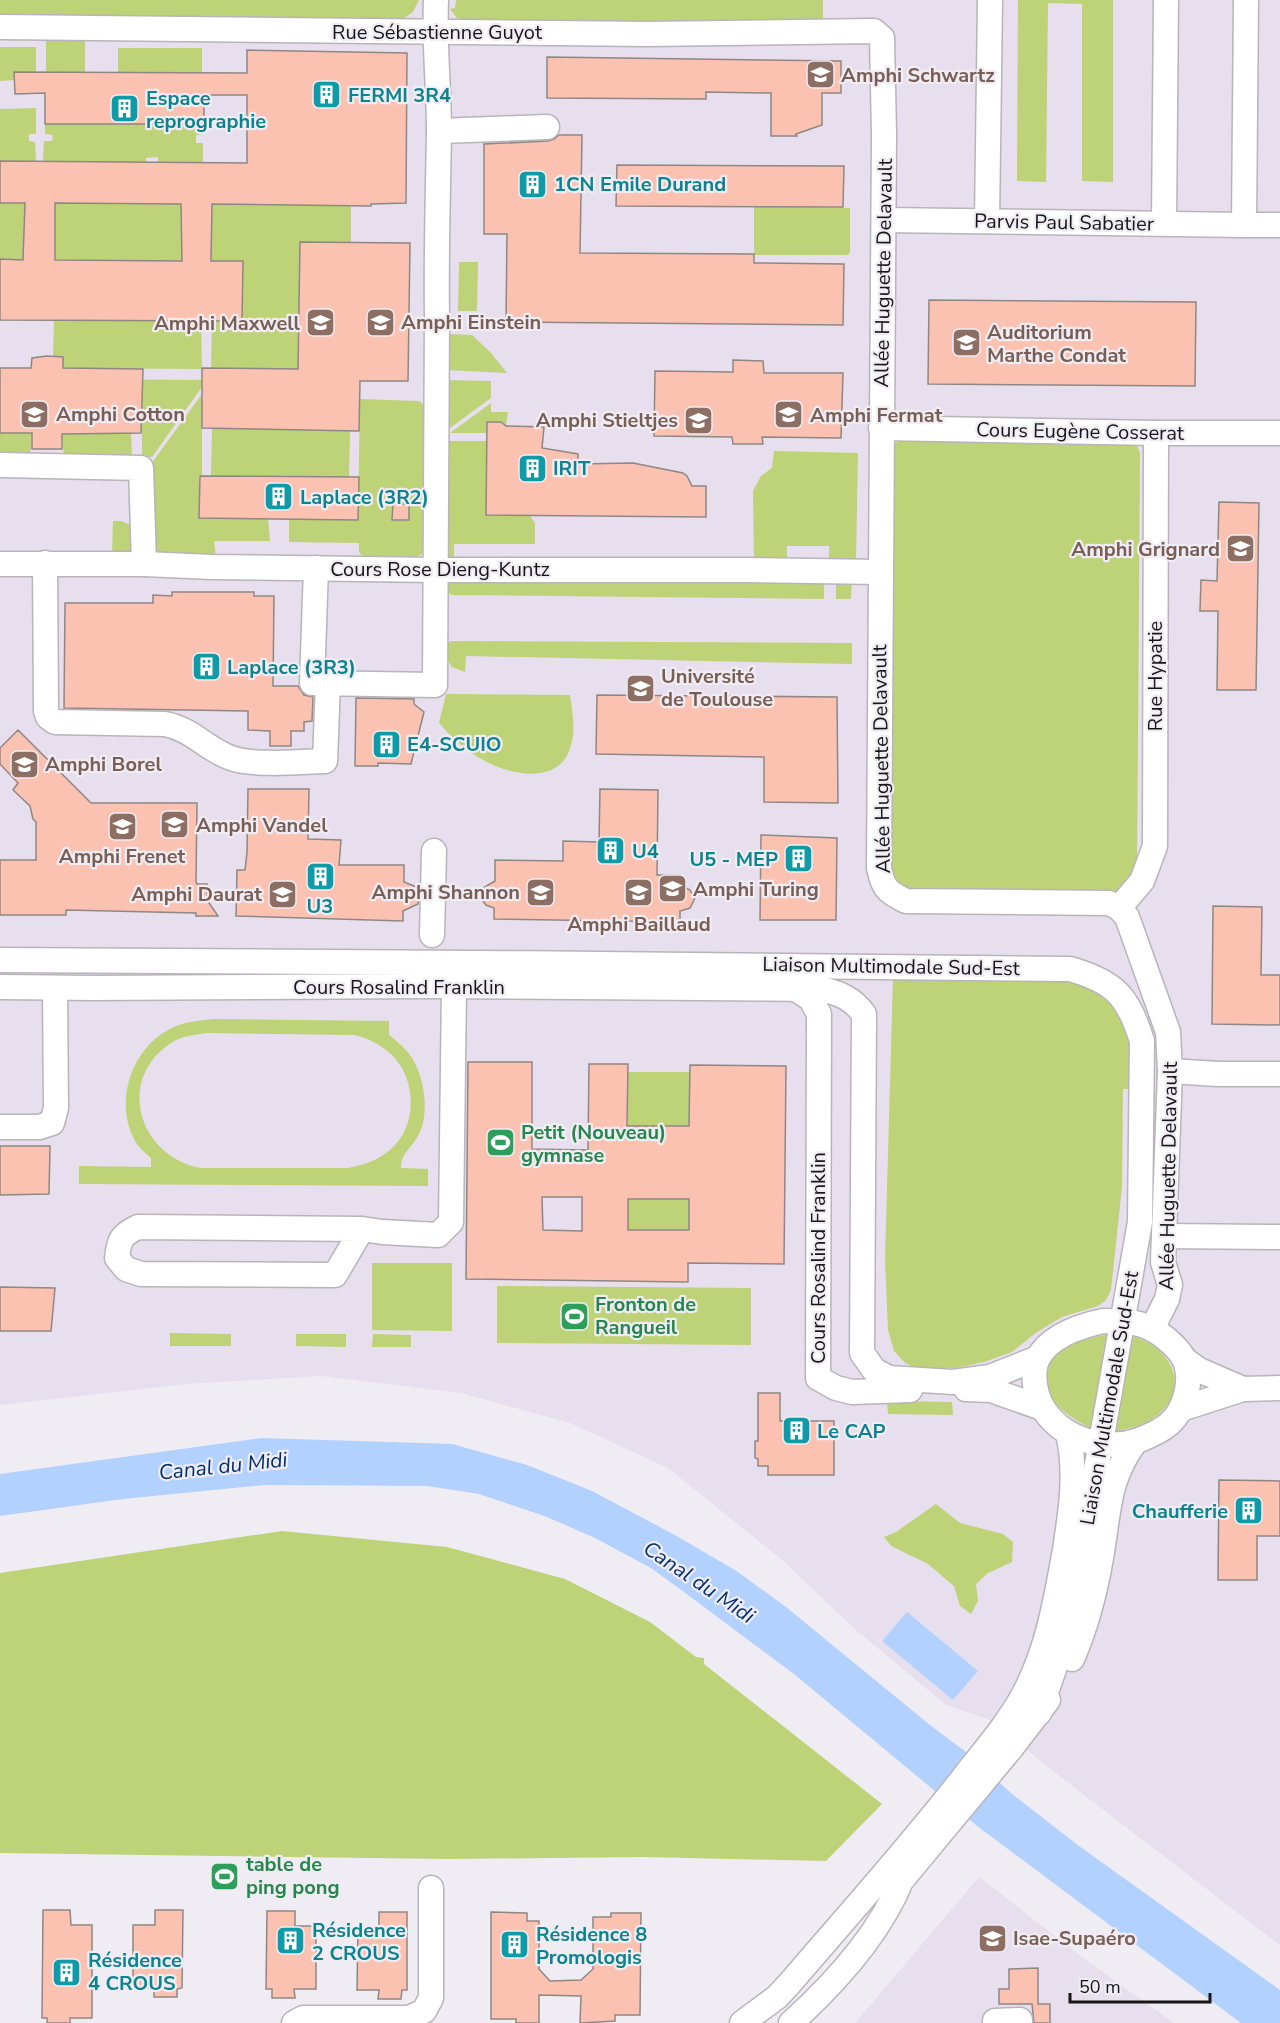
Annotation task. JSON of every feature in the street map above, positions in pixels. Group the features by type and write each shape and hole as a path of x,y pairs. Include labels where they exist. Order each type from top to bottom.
{"street":[{"path":"316,568 312,683 435,685 436,258 439,131 436,0"},
{"path":"987,221 990,0"},
{"path":"1164,223 1166,0"},
{"path":"1244,225 1246,0"},
{"name":"Rue Sébastienne Guyot","path":"0,27 647,34 874,31"},
{"name":"Allée Huguette Delavault","path":"874,31 882,38 884,220 879,868 882,883 893,894 906,901 1109,903 1119,908 1127,917 1168,1032 1170,1071 1163,1262 1170,1285 1167,1299 1152,1329"},
{"path":"439,131 547,127"},
{"name":"Parvis Paul Sabatier","path":"884,220 1280,225"},
{"name":"Cours Eugène Cosserat","path":"881,428 1280,433"},
{"name":"Rue Hypatie","path":"1119,908 1142,881 1155,846 1156,433"},
{"path":"0,465 141,468 144,564"},
{"path":"45,563 46,707 48,717 55,722 165,724 189,732 233,759 325,761 328,683"},
{"name":"Cours Rose Dieng-Kuntz","path":"0,564 144,564 435,570 880,572"},
{"path":"432,935 434,851"},
{"name":"Liaison Multimodale Sud-Est","path":"0,960 733,964 1070,969 1104,981 1121,996 1134,1015 1142,1041 1140,1222 1065,1637 1039,1713"},
{"path":"362,1229 335,1275 141,1274 126,1269 117,1258 119,1243 126,1233 138,1227 362,1229 438,1235 451,1222 454,986"},
{"name":"Cours Rosalind Franklin","path":"0,987 454,986 821,989 839,993 856,1004 864,1014"},
{"path":"0,1127 39,1127 52,1123 54,1118 56,1108 55,988"},
{"path":"797,990 811,999 819,1014 843,1008 851,1008 864,1014 862,1353 874,1370 889,1378 953,1382 990,1377 1038,1358 1052,1342 1071,1331 1104,1321 1123,1321 1152,1329 1199,1370 1243,1389"},
{"name":"Cours Rosalind Franklin","path":"819,1014 818,1378 836,1388 852,1392 991,1390 1042,1408"},
{"path":"1170,1071 1280,1074"},
{"path":"1165,1236 1280,1237"},
{"path":"1038,1358 1034,1376 1036,1394 1042,1408 1056,1424 1068,1433 1089,1442 1101,1444 1136,1441 1169,1424 1181,1410 1186,1393 1185,1360"},
{"path":"1181,1410 1243,1389 1280,1388"},
{"path":"1004,1741 1013,1712 1028,1686 1045,1643 1055,1610 1074,1484 1073,1454 1068,1433"},
{"path":"769,2023 804,1990 1004,1741 1039,1713 1065,1674 1088,1617 1095,1592 1109,1504 1117,1470 1136,1441"},
{"name":"Liaison Multimodale Sud-Est","path":"1004,1741 1023,1716 1065,1637"},
{"path":"791,2023 825,1989 868,1940 892,1904 901,1881 935,1828"},
{"path":"742,2023 777,1997 935,1828"},
{"path":"853,1928 901,1881"},
{"path":"294,2023 303,2018 409,2018 424,2011 431,1998 431,1888"},
{"path":"996,2021 1020,2020 1020,2023"}],"shaded area":[{"name":"Université de Toulouse","path":"0,0 1280,0 1280,1945 1054,1772 990,1720 946,1705 857,1631 780,1558 668,1468 570,1423 461,1393 321,1376 187,1384 0,1405"},
{"name":"Isae-Supaéro","path":"979,1877 1087,1961 1174,2023 855,2023"}],"green space":[{"path":"0,0 419,0 413,12 401,20 0,17"},
{"path":"456,0 823,0 823,23 472,21 457,18 450,9 455,8"},
{"path":"1018,0 1113,0 1113,182 1082,181 1082,4 1048,3 1046,182 1017,181"},
{"path":"46,41 85,41 85,72 46,72"},
{"path":"0,47 36,47 36,72 15,72 14,80 0,81"},
{"path":"118,48 202,48 202,73 118,73"},
{"path":"36,108 36,134 29,134 29,141 35,142 36,162 0,161 0,109"},
{"path":"45,124 204,124 204,134 196,135 196,143 203,143 203,163 158,163 158,157 146,158 146,162 45,162 43,159 44,141 52,141 53,135 45,134"},
{"path":"0,203 46,203 45,260 0,259"},
{"path":"55,203 203,204 203,261 55,260"},
{"path":"212,204 351,205 351,242 300,242 298,360 350,370 211,368 212,321 241,321 211,261"},
{"path":"754,206 850,208 850,253 847,255 754,255"},
{"path":"459,262 478,262 477,311 458,311"},
{"path":"54,320 201,321 202,369 63,368 63,357 53,357"},
{"path":"444,334 472,335 507,373 444,370"},
{"path":"63,379 202,380 202,387 152,457 142,456 142,393"},
{"path":"443,380 491,381 491,398 450,428 444,427"},
{"path":"202,394 202,476 199,476 199,517 268,518 270,541 214,541 216,557 154,552 151,464"},
{"path":"360,399 419,401 426,406 427,547 415,558 363,557 359,552 359,543 289,542 289,519 358,519","holes":["393,504 409,504 409,520 392,520"]},
{"path":"491,403 491,412 508,412 506,426 501,422 487,422 486,433 450,433"},
{"path":"212,428 350,430 349,477 211,476"},
{"path":"0,433 32,433 30,455 0,455"},
{"path":"131,433 132,456 64,456 62,434"},
{"path":"902,440 1131,443 1137,446 1140,453 1137,866 1124,886 1113,893 910,892 893,880 886,864 892,445"},
{"path":"448,441 486,441 486,515 530,516 535,523 535,544 454,544 454,559 447,554"},
{"path":"774,451 858,453 856,561 829,561 829,546 787,546 787,561 754,561 753,491 761,476 772,468"},
{"path":"113,521 131,525 134,547 126,555 112,556"},
{"path":"824,577 824,599 452,595 445,591 444,580"},
{"path":"852,577 851,599 836,599 836,578"},
{"path":"452,641 852,643 852,664 466,656 465,672 452,667 444,656 447,643"},
{"path":"446,694 570,695 573,733 566,758 547,772 535,774 509,770 485,761 460,744 439,723"},
{"path":"893,977 1052,979 1088,987 1113,1006 1127,1030 1132,1061 1132,1089 1123,1089 1122,1187 1111,1290 1106,1300 1098,1306 1062,1317 1037,1332 1012,1352 957,1368 916,1368 905,1363 894,1351 888,1330 885,1260"},
{"path":"213,1019 389,1021 389,1035 402,1046 416,1066 423,1086 425,1107 422,1127 404,1155 401,1168 428,1169 428,1186 79,1184 79,1166 151,1167 151,1158 137,1144 126,1112 126,1095 136,1063 158,1037 172,1028","holes":["206,1033 354,1035 374,1042 391,1054 400,1064 409,1089 411,1102 406,1128 390,1150 375,1160 348,1168 201,1168 180,1161 162,1149 149,1133 142,1115 140,1096 143,1077 154,1059 175,1041"]},
{"path":"628,1072 690,1072 689,1126 628,1126"},
{"path":"628,1199 689,1199 689,1230 628,1230"},
{"path":"372,1263 452,1263 452,1331 372,1330"},
{"name":"Fronton de Rangueil","path":"497,1286 751,1288 751,1345 497,1343"},
{"path":"170,1333 231,1334 231,1346 170,1346"},
{"path":"296,1334 346,1334 346,1347 296,1346"},
{"path":"373,1334 411,1335 411,1347 372,1347"},
{"path":"1108,1334 1110,1336 1091,1428 1064,1412 1056,1404 1047,1387 1046,1377 1050,1364 1059,1351 1076,1342"},
{"path":"1132,1336 1146,1341 1166,1359 1175,1382 1173,1394 1167,1406 1151,1420 1116,1431 1114,1429"},
{"path":"887,1401 952,1402 953,1415 888,1414"},
{"path":"936,1504 960,1523 1003,1534 1013,1542 1012,1562 988,1573 976,1584 978,1601 971,1614 960,1606 954,1586 928,1564 891,1546 884,1537 896,1532"},
{"path":"282,1531 447,1547 565,1579 650,1622 696,1657 704,1658 704,1664 882,1804 826,1861 644,1857 449,1859 0,1853 0,1573"}],"water":[{"name":"Canal du Midi","path":"262,1438 452,1444 527,1465 592,1491 673,1534 735,1570 786,1607 970,1755 1012,1794 1079,1846 1280,1990 1280,2023 1241,2023 977,1826 794,1674 684,1592 651,1568 595,1538 547,1517 479,1494 427,1486 264,1485 123,1499 0,1516 0,1474"},
{"path":"907,1612 978,1671 953,1700 882,1641"}],"building":[{"path":"247,50 407,53 406,203 371,204 371,206 212,204 211,261 243,261 242,321 0,320 0,259 23,260 25,203 0,203 0,161 247,163 247,95 204,95 204,124 45,124 45,93 15,94 14,72 247,73","holes":["55,203 181,204 182,261 55,260"]},
{"path":"547,57 841,61 841,93 822,93 822,125 796,134 797,136 771,136 771,93 706,92 706,99 547,98"},
{"path":"559,135 582,135 580,253 754,254 754,263 844,264 843,325 506,322 507,234 484,234 484,144 548,141"},
{"path":"617,165 844,166 843,207 616,206"},
{"path":"300,242 410,243 408,381 360,381 359,431 202,428 202,368 298,369"},
{"path":"929,300 1196,302 1195,386 928,384"},
{"path":"63,357 63,368 143,369 141,433 62,434 62,449 32,449 32,433 0,433 0,368 31,368 32,358"},
{"path":"733,360 763,361 764,373 843,373 841,438 762,437 763,444 733,444 732,437 654,436 655,371 733,372"},
{"name":"IRIT","path":"487,422 501,422 506,426 544,427 542,448 578,454 578,464 633,463 683,473 692,486 706,486 706,517 486,515"},
{"name":"Laplace (3R2)","path":"200,476 359,477 358,520 199,518"},
{"path":"1219,502 1259,503 1256,690 1217,690 1218,611 1200,611 1201,580 1217,581"},
{"path":"393,504 409,504 409,520 392,520"},
{"name":"Laplace (3R3)","path":"172,592 254,592 254,596 274,596 273,686 298,686 304,695 313,697 312,721 304,722 304,731 291,731 291,746 270,746 270,731 248,730 248,711 64,708 65,603 153,603 153,595 172,596"},
{"path":"597,695 837,697 838,803 764,802 764,757 596,754"},
{"name":"E4-SCUIO","path":"356,698 414,699 414,704 424,712 411,764 378,763 378,766 355,766"},
{"path":"18,730 91,803 197,803 196,882 207,884 207,900 218,916 196,916 196,913 66,910 66,915 0,915 0,860 36,860 36,822 30,806 13,790 18,783 0,764 0,748"},
{"name":"U3","path":"248,789 309,789 308,839 341,840 339,865 404,865 404,882 419,888 418,904 403,911 403,921 236,916 237,870 245,870 247,852"},
{"name":"U4","path":"600,789 658,790 657,875 680,875 680,885 690,890 695,898 690,908 680,911 680,922 494,919 494,908 486,905 480,897 483,888 495,881 495,860 563,861 563,841 599,842"},
{"name":"U5 - MEP","path":"761,835 837,838 836,920 760,920"},
{"path":"1213,906 1262,907 1261,975 1280,975 1280,1025 1212,1024"},
{"path":"468,1062 532,1062 532,1149 588,1150 589,1064 628,1064 627,1126 689,1126 690,1065 786,1066 784,1264 688,1263 688,1282 466,1279","holes":["542,1197 582,1197 582,1231 543,1230","628,1199 689,1199 689,1230 628,1230"]},
{"path":"0,1146 50,1146 49,1194 0,1195"},
{"path":"0,1287 55,1288 51,1331 0,1331"},
{"name":"Le CAP","path":"758,1393 780,1393 780,1421 834,1421 834,1475 768,1475 768,1466 758,1466 758,1459 755,1458 755,1441 758,1441"},
{"name":"Chaufferie","path":"1219,1480 1280,1481 1280,1536 1257,1536 1257,1580 1218,1580"},
{"name":"Résidence 4 CROUS","path":"43,1910 70,1910 71,1925 92,1925 92,2018 70,2018 70,2023 47,2023 47,2018 42,2018"},
{"path":"155,1910 183,1910 182,1988 177,1989 177,1997 154,1997 154,1988 133,1988 133,1925 155,1925"},
{"name":"Résidence 2 CROUS","path":"267,1911 295,1911 295,1926 316,1926 316,1989 294,1989 295,1998 272,1998 272,1989 266,1989"},
{"path":"379,1912 407,1912 407,1990 402,1990 401,1999 378,1999 379,1990 357,1990 358,1927 379,1927"},
{"name":"Résidence 8 Promologis","path":"491,1912 527,1913 527,1921 539,1921 539,1969 550,1981 581,1980 593,1969 593,1917 611,1917 611,1913 641,1913 640,2015 615,2015 615,2021 580,2023 581,1996 539,1995 539,2023 516,2023 516,2019 491,2019"},
{"path":"1038,1968 1038,2004 1050,2004 1050,2023 1034,2023 1032,2004 999,2004 999,1989 1009,1989 1009,1969"}],"place":[{"name":"Amphi Schwartz","path":"820,75"},
{"name":"FERMI 3R4","path":"327,95"},
{"name":"Espace reprographie","path":"125,109"},
{"name":"1CN Emile Durand","path":"533,184"},
{"name":"Amphi Einstein","path":"380,322"},
{"name":"Amphi Maxwell","path":"321,323"},
{"name":"Auditorium Marthe Condat","path":"966,343"},
{"name":"Amphi Cotton","path":"35,414"},
{"name":"Amphi Fermat","path":"789,415"},
{"name":"Amphi Stieltjes","path":"699,420"},
{"name":"IRIT","path":"532,468"},
{"name":"Laplace (3R2)","path":"279,497"},
{"name":"Amphi Grignard","path":"1241,549"},
{"name":"Laplace (3R3)","path":"206,667"},
{"name":"Université de Toulouse","path":"640,688"},
{"name":"E4-SCUIO","path":"386,744"},
{"name":"Amphi Borel","path":"24,764"},
{"name":"Amphi Vandel","path":"175,825"},
{"name":"Amphi Frenet","path":"122,826"},
{"name":"U4","path":"611,851"},
{"name":"U5 - MEP","path":"799,859"},
{"name":"U3","path":"320,876"},
{"name":"Amphi Turing","path":"672,889"},
{"name":"Amphi Shannon","path":"541,892"},
{"name":"Amphi Baillaud","path":"639,893"},
{"name":"Amphi Daurat","path":"283,894"},
{"name":"Petit (Nouveau) gymnase","path":"500,1143"},
{"name":"Fronton de Rangueil","path":"574,1316"},
{"name":"Le CAP","path":"796,1431"},
{"name":"Chaufferie","path":"1249,1511"},
{"name":"table de ping pong","path":"225,1876"},
{"name":"Isae-Supaéro","path":"992,1938"},
{"name":"Résidence 2 CROUS","path":"291,1941"},
{"name":"Résidence 8 Promologis","path":"515,1945"},
{"name":"Résidence 4 CROUS","path":"67,1972"}]}
